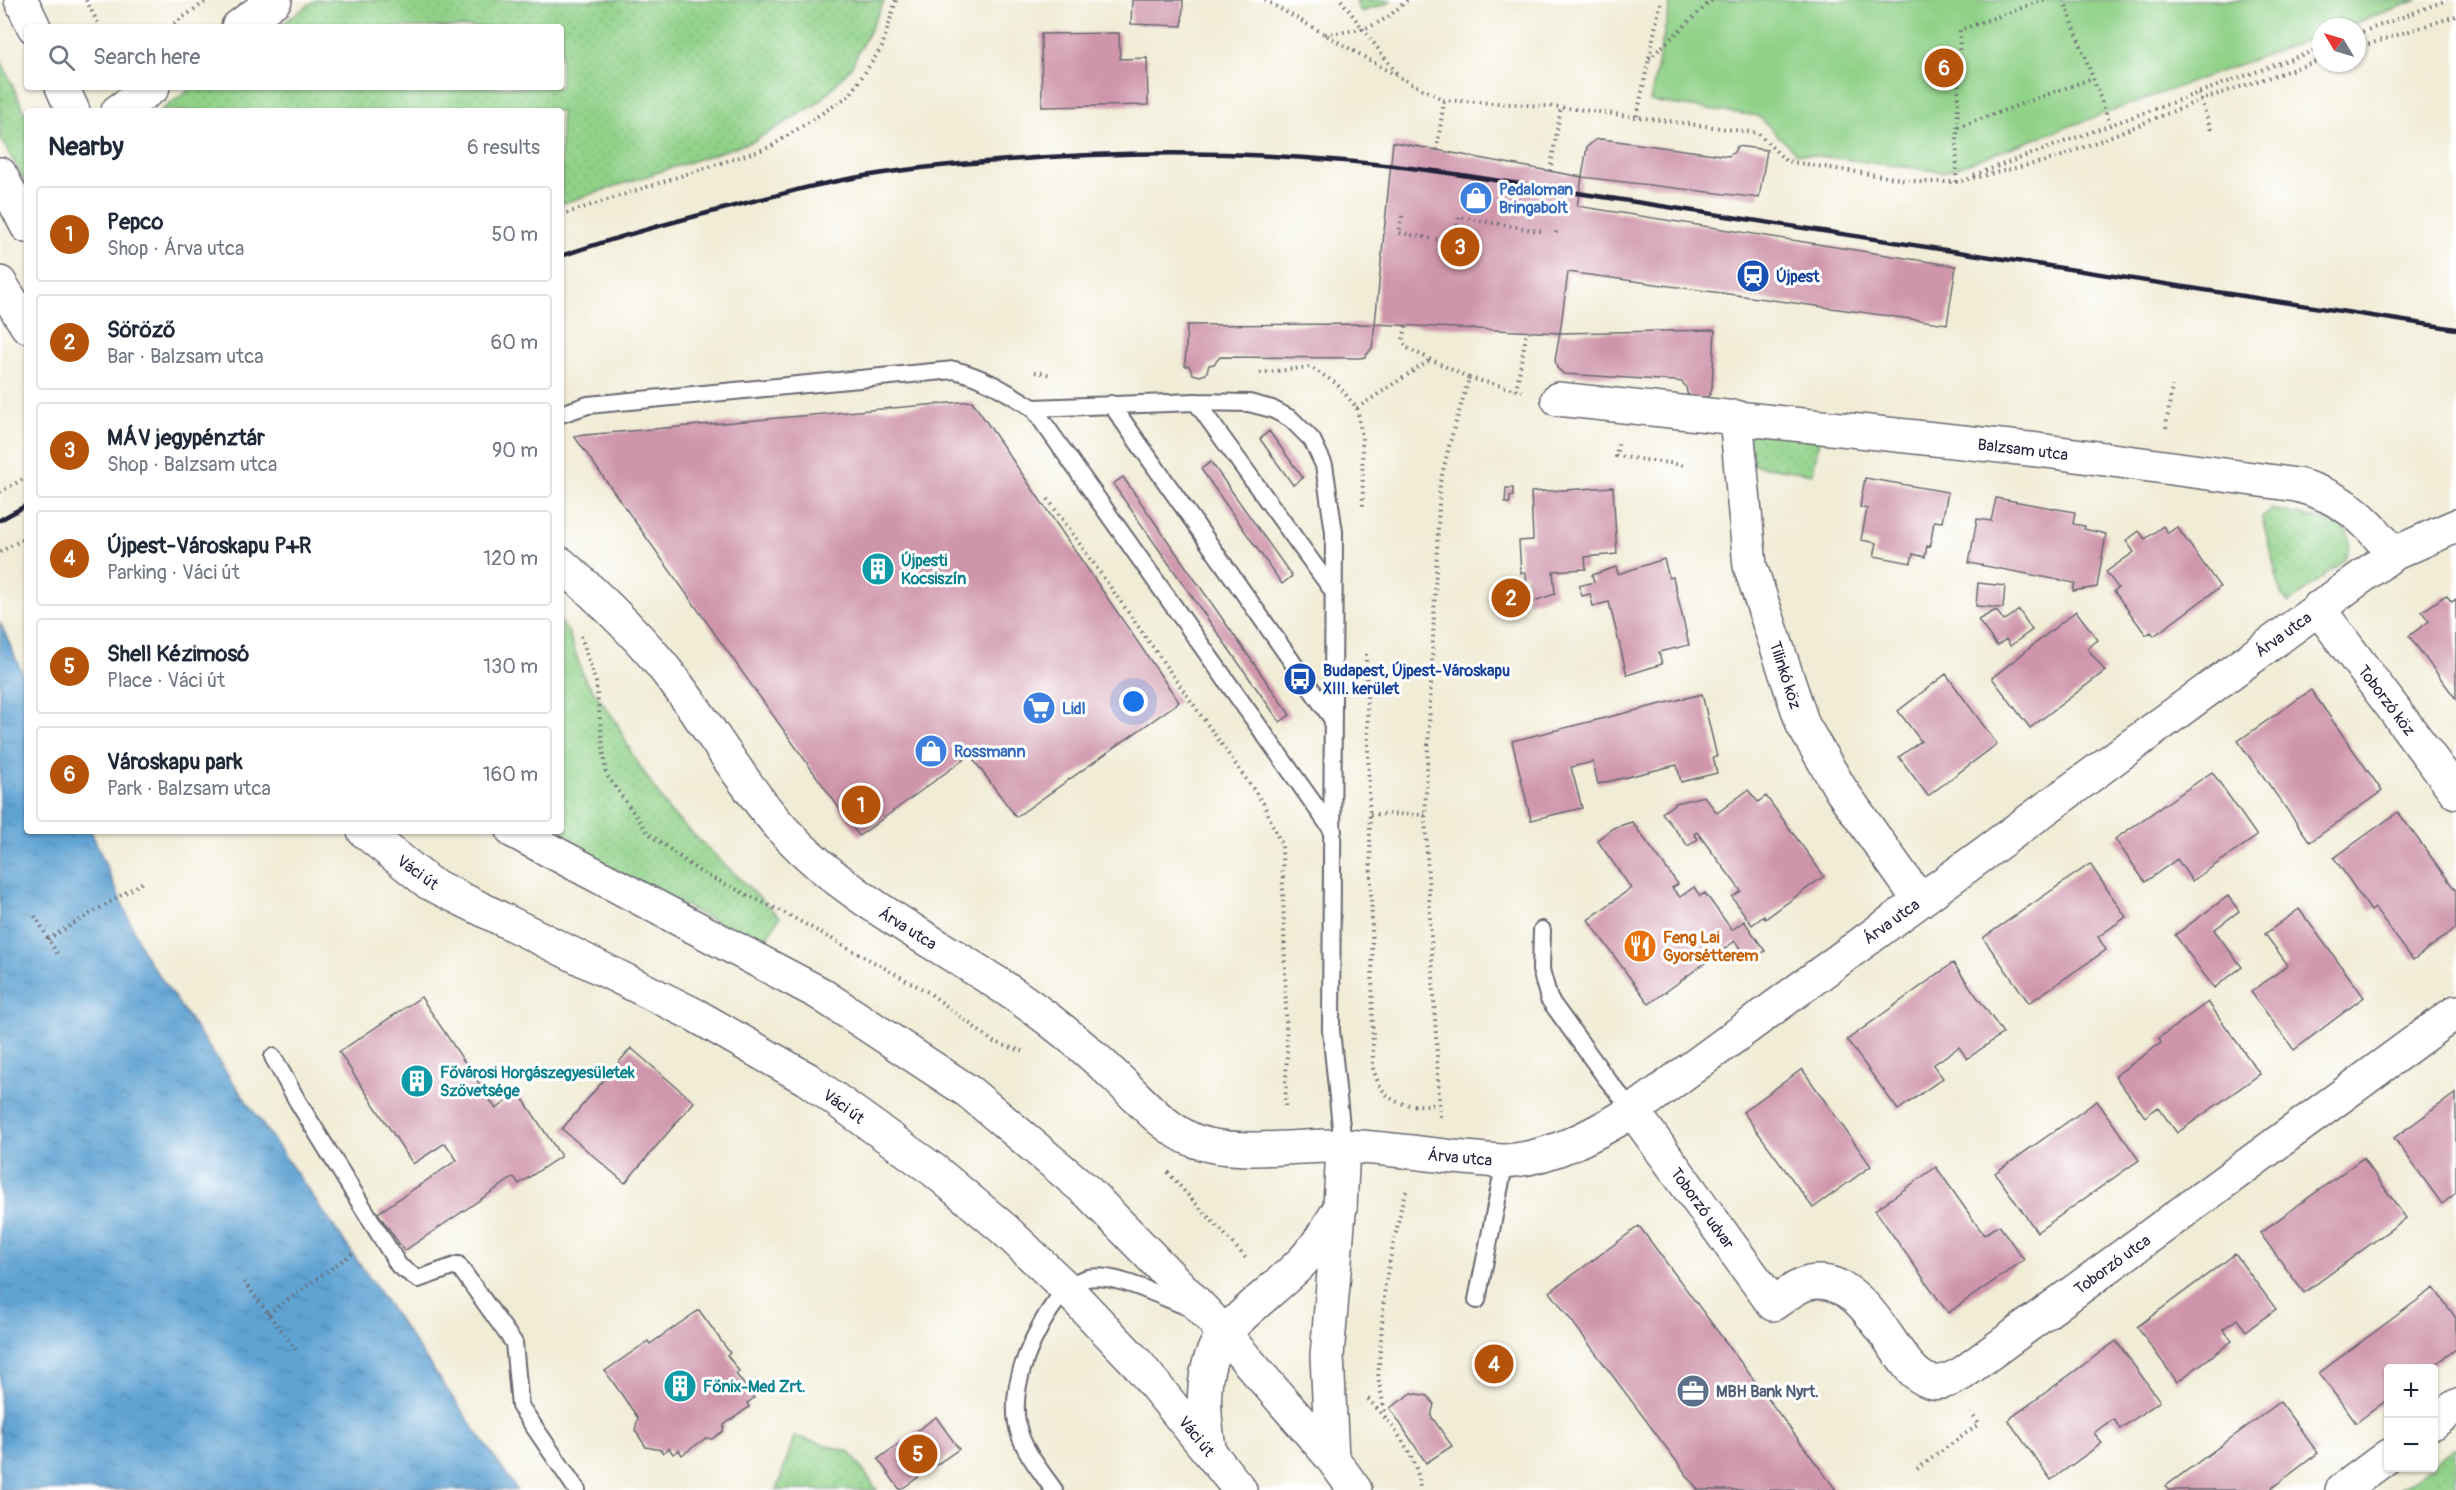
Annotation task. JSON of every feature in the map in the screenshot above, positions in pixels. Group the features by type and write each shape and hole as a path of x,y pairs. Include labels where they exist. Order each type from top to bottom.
{"street":[{"path":"21,0 33,24"},
{"path":"242,24 276,0"},
{"path":"63,90 72,108"},
{"path":"122,108 149,90"},
{"path":"0,174 24,220"},
{"path":"0,283 24,321"},
{"name":"Balzsam utca","path":"1558,399 2038,450 2297,485 2317,490 2350,508 2379,535 2393,554"},
{"name":"Tilinkó köz","path":"1736,417 1750,566 1803,725 1841,790 1920,901"},
{"path":"2393,554 2456,526"},
{"name":"Árva utca","path":"564,567 606,604 647,647 763,804 790,836 841,883 870,904 994,980 1048,1018 1096,1058 1153,1112 1186,1137 1220,1147 1342,1146 1505,1161 1570,1144 1633,1111 2393,554"},
{"name":"Toborzó köz","path":"2318,608 2456,792"},
{"name":"Váci út","path":"368,834 429,883 695,1015 807,1079 935,1171 1004,1229 1066,1288 1137,1363 1240,1490"},
{"path":"519,834 819,993 969,1092 1088,1192 1216,1325 1332,1458 1355,1490"},
{"name":"Toborzó utca","path":"1773,1304 1808,1284 1820,1282 1840,1287 1857,1298 1913,1371 1934,1383 1948,1381 1963,1373 2456,1012"},
{"name":"Toborzó udvar","path":"1633,1111 1773,1304"},
{"path":"1332,1458 1327,1356 1340,1208 1342,1146"},
{"path":"1210,1453 1205,1424 1204,1396 1216,1325 1272,1290 1301,1263 1321,1239 1340,1208"},
{"path":"2438,1419 2456,1406"},
{"path":"2342,1490 2384,1459"}],"lane":[{"path":"564,413 588,405 954,370 992,382 1033,408 1333,831"},
{"path":"1196,402 1333,591"},
{"path":"1033,408 1196,402 1249,403 1272,409 1291,419 1311,440 1324,465 1334,532 1331,1030 1342,1146"},
{"path":"1111,404 1333,720"},
{"path":"1542,930 1541,970 1549,999 1606,1078 1633,1111"},
{"path":"273,1057 298,1102 399,1266 418,1279 458,1265 514,1343 520,1406 577,1490"},
{"path":"1477,1300 1505,1161"},
{"path":"1054,1490 1031,1458 1020,1435 1016,1409 1018,1385 1033,1344 1048,1314 1066,1288 1084,1279 1111,1279 1216,1325"}],"path":[{"path":"86,0 98,24"},
{"path":"173,24 208,0"},
{"path":"564,214 770,147 850,95 882,47 896,0"},
{"path":"1265,0 1444,100 1561,107 1758,133 1786,160 1920,182 1956,182 2054,159 2201,100 2312,63"},
{"path":"1341,0 1401,78"},
{"path":"1324,34 1364,30 1391,16 1407,0"},
{"path":"1637,116 1661,0"},
{"path":"1648,60 1712,0"},
{"path":"1956,182 1960,30 2044,0"},
{"path":"2064,0 2110,124"},
{"path":"2366,31 2447,0"},
{"path":"2366,45 2456,16"},
{"path":"1956,182 2312,51"},
{"path":"1958,127 2093,78"},
{"path":"2199,94 2212,133"},
{"path":"1437,150 1444,100"},
{"path":"1550,171 1561,107"},
{"path":"1402,216 1399,233 1454,242 1458,217 1545,232"},
{"path":"1406,326 1403,340 1407,348 1430,360 1469,378 1558,399"},
{"path":"1516,390 1527,331"},
{"path":"1357,408 1430,360"},
{"path":"1386,1418 1378,1378 1385,1284 1404,1195 1430,1155 1440,1124 1425,815 1440,483 1469,378"},
{"path":"2167,422 2172,386"},
{"path":"1616,456 1684,465"},
{"path":"0,492 24,479"},
{"path":"1048,499 1263,803 1282,846 1287,1052 1283,1147"},
{"path":"0,552 24,539"},
{"path":"579,632 596,683 606,774 648,833 700,872 783,912 928,992 995,1043 1029,1053"},
{"path":"1366,648 1373,1068 1377,1084 1388,1098 1415,1107 1438,1104"},
{"path":"1370,814 1425,815"},
{"path":"48,939 145,881"},
{"path":"35,916 59,957"},
{"path":"1164,1168 1183,1192 1220,1227 1272,1290"},
{"path":"268,1314 360,1248"},
{"path":"244,1282 297,1351"},
{"path":"1327,1356 1386,1418 1416,1465 1420,1490"},
{"path":"1917,1469 1979,1424 1966,1407"}],"green space":[{"path":"315,0 885,0 851,67 820,102 754,141 564,203 564,108 164,108 189,90 564,90 564,24 282,24"},
{"path":"1355,0 1391,0 1387,4 1361,12"},
{"path":"1671,0 2418,0 2366,19 2312,18 2312,38 1944,172 1796,153 1758,116 1650,101"},
{"path":"0,58 24,110 24,179 0,138"},
{"path":"1743,430 1819,440 1813,474 1747,464"},
{"path":"2271,509 2339,523 2347,531 2350,540 2344,560 2289,603 2281,594 2262,517"},
{"path":"564,626 568,631 584,678 616,721 632,754 670,812 780,917 762,945 606,866 554,834 564,834"},
{"path":"794,1436 850,1452 877,1490 777,1490"},
{"path":"2456,1447 2456,1490 2398,1490 2423,1472 2438,1472 2438,1461"}],"water":[{"path":"0,622 24,677 24,834 92,834 144,954 517,1490 0,1490"}],"building":[{"path":"1132,0 1183,0 1182,26 1131,24"},
{"path":"1119,33 1120,59 1147,58 1148,105 1042,107 1041,34"},
{"path":"1601,139 1729,156 1737,146 1767,150 1759,198 1582,177 1587,147 1595,140"},
{"path":"1393,142 1582,177 1577,206 1956,266 1947,324 1568,272 1560,333 1375,324"},
{"path":"1375,324 1372,348 1365,357 1220,357 1214,364 1209,365 1206,374 1200,376 1193,374 1189,366 1185,366 1187,325"},
{"path":"1715,330 1710,394 1704,400 1691,398 1682,382 1676,381 1564,374 1557,368 1555,360 1560,333"},
{"name":"Újpesti Kocsiszín","path":"972,401 1179,702 1016,817 970,755 859,836 574,436"},
{"path":"1269,431 1303,478 1293,485 1260,439"},
{"path":"1211,462 1292,576 1282,584 1201,469"},
{"path":"1123,477 1290,715 1280,722 1113,484"},
{"path":"1865,478 1948,492 1942,522 1934,521 1930,547 1927,546 1925,557 1913,554 1911,563 1874,556 1877,543 1861,540 1867,509 1860,507"},
{"path":"1613,487 1617,554 1585,557 1586,569 1553,571 1555,594 1528,603 1526,573 1521,573 1519,541 1533,540 1531,492"},
{"path":"1506,488 1513,488 1510,503 1505,503"},
{"path":"1996,498 2075,512 2073,524 2106,534 2097,587 2073,591 2075,583 1969,563 1977,519 1991,521"},
{"path":"2163,526 2168,533 2177,527 2220,587 2154,636 2151,632 2146,635 2114,591 2118,588 2106,572 2134,552 2126,541 2139,531 2145,539"},
{"path":"1664,559 1669,578 1673,577 1689,645 1659,652 1662,664 1627,675 1609,602 1593,606 1590,594 1582,596 1579,586 1594,582 1592,575 1616,567 1618,574"},
{"path":"1978,583 2005,586 2003,608 1976,606"},
{"path":"2446,595 2452,602 2456,599 2456,699 2409,636 2429,621 2422,612"},
{"path":"1996,610 2004,621 2019,610 2032,630 2010,646 2006,639 1997,646 1978,620"},
{"path":"2076,611 2098,640 2087,648 2105,671 2030,728 1992,678"},
{"path":"1946,674 1997,744 1928,796 1899,757 1921,741 1898,711"},
{"path":"2311,690 2382,791 2310,842 2238,741"},
{"path":"1702,694 1717,757 1713,757 1717,773 1681,782 1677,765 1598,784 1593,762 1571,767 1582,808 1531,820 1512,741"},
{"path":"2212,772 2257,836 2192,881 2177,859 2145,882 2115,839"},
{"path":"1748,790 1758,802 1766,796 1824,876 1765,919 1764,916 1752,925 1732,897 1741,891 1697,832 1694,834 1698,839 1688,846 1662,813 1676,803 1704,796 1717,813"},
{"path":"2398,812 2456,891 2456,928 2413,960 2375,908 2371,911 2334,858"},
{"path":"1632,822 1678,884 1672,888 1680,897 1694,887 1700,896 1705,893 1732,930 1744,921 1765,951 1749,962 1735,941 1649,1004 1588,920 1631,888 1597,840 1613,828"},
{"path":"2090,864 2126,917 2098,937 2106,950 2029,1003 1983,938"},
{"path":"2228,896 2239,911 2214,930 2242,967 2214,988 2175,935"},
{"path":"2299,909 2364,997 2294,1050 2251,992 2288,965 2265,934"},
{"path":"1953,963 2003,1033 1967,1059 1959,1047 1933,1065 1943,1078 1898,1110 1847,1040"},
{"path":"421,997 496,1109 519,1093 561,1156 519,1184 514,1177 404,1251 378,1213 457,1160 445,1143 413,1164 339,1052"},
{"path":"2208,1002 2260,1074 2177,1133 2158,1107 2145,1117 2115,1076 2161,1043 2159,1038"},
{"path":"631,1048 694,1102 625,1183 562,1129"},
{"path":"1802,1069 1871,1166 1813,1208 1743,1112"},
{"path":"2456,1093 2456,1193 2442,1204 2394,1138"},
{"path":"2097,1101 2139,1160 2037,1232 1995,1173"},
{"path":"2363,1158 2406,1218 2304,1293 2260,1233"},
{"path":"1936,1167 1984,1235 1999,1225 2024,1260 1948,1313 1875,1210"},
{"name":"MBH Bank Nyrt.","path":"1639,1226 1836,1490 1698,1490 1550,1292"},
{"path":"2235,1254 2276,1309 2246,1331 2237,1319 2223,1329 2232,1341 2177,1382 2137,1327"},
{"path":"2434,1288 2456,1318 2456,1349 2435,1364 2384,1364 2384,1402 2356,1423 2319,1373"},
{"name":"Főnix-Med Zrt.","path":"699,1310 730,1353 727,1355 739,1371 736,1374 754,1398 747,1403 749,1407 724,1425 723,1431 712,1439 706,1438 682,1455 679,1450 673,1454 669,1448 663,1453 661,1450 646,1447 635,1430 638,1418 605,1371 648,1341 650,1344"},
{"path":"2116,1341 2160,1401 2120,1429 2114,1419 2104,1425 2094,1433 2102,1443 2051,1480 2008,1420"},
{"path":"1412,1393 1428,1396 1434,1404 1431,1416 1452,1446 1426,1463 1390,1408"},
{"path":"2280,1402 2318,1453 2269,1490 2169,1490 2166,1486"},
{"path":"936,1417 959,1449 900,1490 878,1459"}],"railway":[{"path":"564,255 634,233 757,200 847,179 886,173 965,164 1099,155 1157,153 1271,156 1442,172 2456,329"},
{"path":"0,520 24,507"}],"place":[{"name":"Városkapu park","path":"1944,68"},
{"name":"Pedaloman Bringabolt","path":"1476,198"},
{"name":"MÁV jegypénztár","path":"1460,247"},
{"name":"Újpest","path":"1753,276"},
{"name":"Újpesti Kocsiszín","path":"878,569"},
{"name":"Söröző","path":"1511,598"},
{"name":"Budapest, Újpest-Városkapu XIII. kerület","path":"1300,679"},
{"name":"Lidl","path":"1039,708"},
{"name":"Rossmann","path":"931,751"},
{"name":"Pepco","path":"861,805"},
{"name":"Feng Lai Gyorsétterem","path":"1640,946"},
{"name":"Fővárosi Horgászegyesületek Szövetsége","path":"417,1081"},
{"name":"Újpest-Városkapu P+R","path":"1494,1364"},
{"name":"Főnix-Med Zrt.","path":"680,1386"},
{"name":"MBH Bank Nyrt.","path":"1693,1391"},
{"name":"Shell Kézimosó","path":"918,1454"}]}
